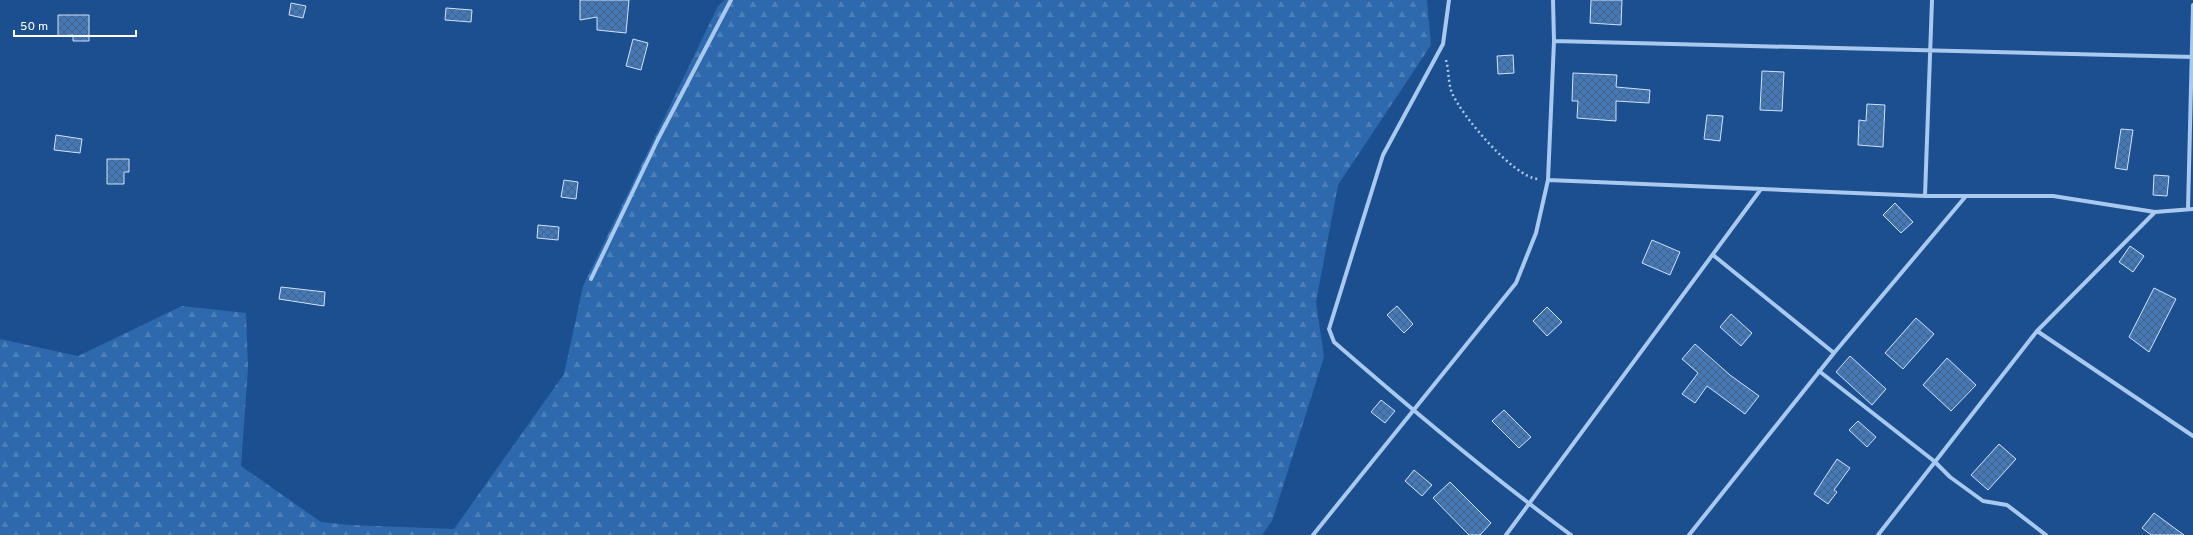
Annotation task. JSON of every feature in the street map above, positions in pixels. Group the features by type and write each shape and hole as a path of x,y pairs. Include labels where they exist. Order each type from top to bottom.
{"street":[{"path":"591,279 658,139 731,0"},
{"path":"1449,0 1443,44 1382,155 1329,329 1334,342 1414,412 1530,505 1572,535"},
{"path":"1313,535 1414,412 1516,283 1536,233 1548,180 1554,41 1553,0"},
{"path":"1925,196 1932,0"},
{"path":"2188,209 2193,5"},
{"path":"1554,41 2192,57"},
{"path":"1548,180 1925,196 2053,196 2155,212 2193,209"},
{"path":"1506,535 1530,505 1761,189"},
{"path":"1689,535 1834,353 1966,196"},
{"path":"1878,535 1934,461 2037,332 2155,212"},
{"path":"1713,256 1834,353"},
{"path":"2037,332 2193,436"},
{"path":"1820,371 1934,461 1950,477 1983,501 2007,505 2046,535"}],"path":[{"path":"1443,44 1452,92 1474,127 1516,170 1531,179 1548,180"}],"green space":[{"path":"725,0 1427,0 1431,45 1338,185 1316,302 1324,357 1272,521 1262,535 0,535 0,339 78,356 182,306 246,313 248,368 241,466 321,522 350,525 454,529 564,374 583,286 718,6"}],"building":[{"path":"580,0 629,0 626,33 597,30 597,17 580,20"},
{"path":"1591,0 1622,0 1621,25 1590,23"},
{"path":"291,3 306,6 303,18 289,15"},
{"path":"446,8 472,10 471,22 445,20"},
{"path":"58,15 89,15 89,41 73,41 73,35 58,36"},
{"path":"633,39 648,43 641,70 626,66"},
{"path":"1513,55 1514,73 1498,74 1497,56"},
{"path":"1762,71 1784,72 1782,111 1760,110"},
{"path":"1573,73 1617,75 1616,87 1650,90 1649,103 1616,101 1616,121 1577,118 1578,101 1572,101"},
{"path":"1867,104 1885,105 1883,147 1858,145 1859,120 1866,121"},
{"path":"1707,115 1723,116 1720,141 1704,139"},
{"path":"2121,129 2133,130 2127,170 2115,168"},
{"path":"56,135 82,139 80,153 54,150"},
{"path":"107,159 129,159 129,172 124,172 124,184 107,184"},
{"path":"2154,175 2169,176 2167,196 2153,195"},
{"path":"564,180 578,182 576,199 561,197"},
{"path":"1895,203 1913,222 1901,233 1883,215"},
{"path":"538,225 559,227 558,240 537,238"},
{"path":"1652,240 1680,252 1670,275 1642,263"},
{"path":"2130,246 2144,256 2133,272 2119,262"},
{"path":"281,287 325,292 324,306 279,299"},
{"path":"2154,288 2176,299 2149,352 2129,337"},
{"path":"1397,306 1413,324 1404,333 1387,315"},
{"path":"1547,307 1562,322 1547,336 1533,321"},
{"path":"1731,314 1752,333 1741,346 1720,327"},
{"path":"1916,318 1934,334 1903,369 1885,353"},
{"path":"1695,344 1730,375 1759,396 1745,414 1707,386 1695,403 1682,394 1698,373 1682,359"},
{"path":"1850,356 1886,389 1872,405 1836,372"},
{"path":"1947,358 1976,385 1951,411 1923,385"},
{"path":"1381,400 1395,411 1385,423 1371,412"},
{"path":"1504,410 1531,437 1519,448 1492,421"},
{"path":"1858,421 1876,437 1867,447 1849,430"},
{"path":"1999,444 2016,459 1988,490 1971,475"},
{"path":"1837,459 1850,468 1834,490 1837,492 1828,504 1814,494"},
{"path":"1414,470 1432,485 1422,496 1405,481"},
{"path":"1450,482 1491,523 1480,535 1469,535 1433,498"},
{"path":"2154,513 2184,535 2151,535 2142,528"}]}
